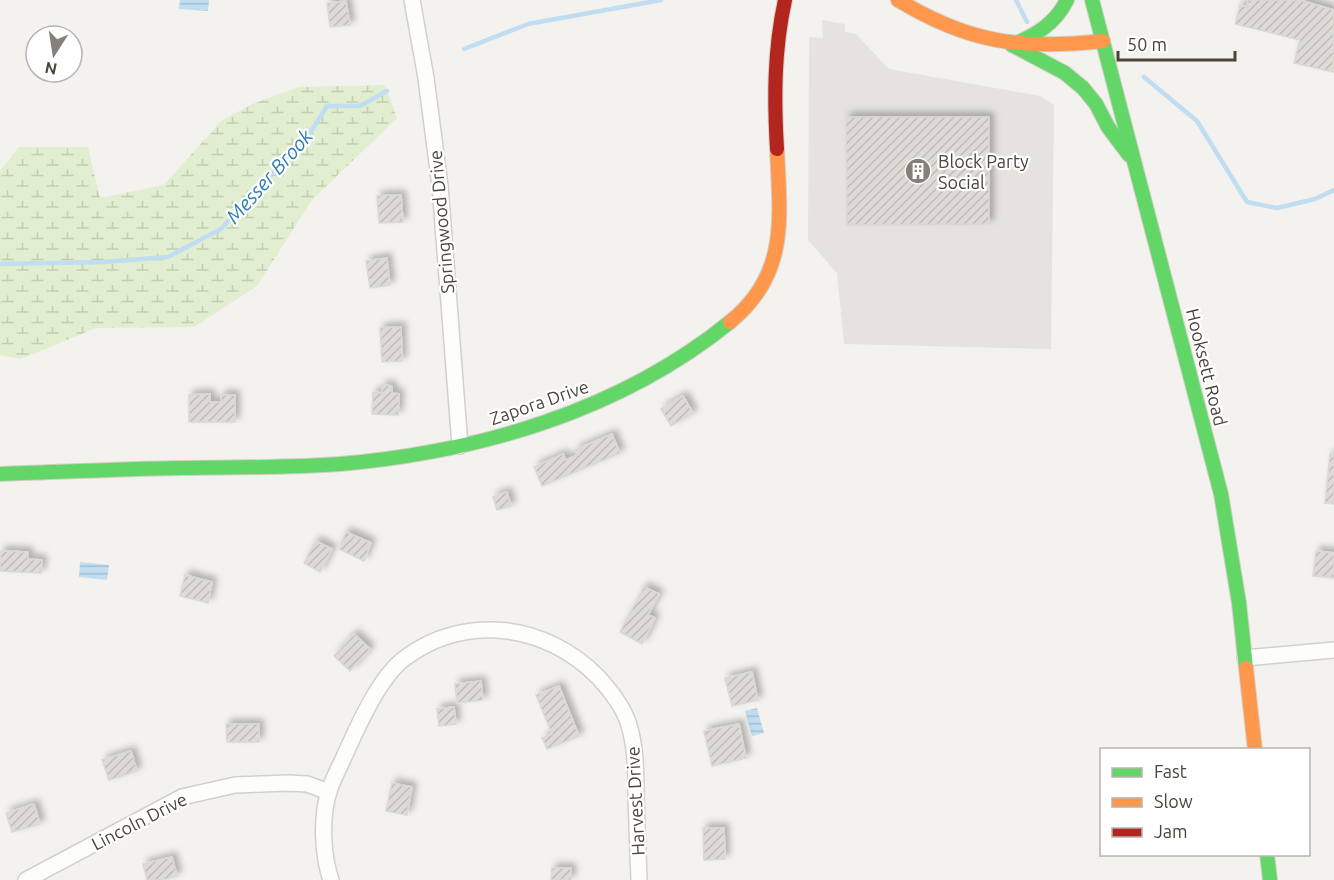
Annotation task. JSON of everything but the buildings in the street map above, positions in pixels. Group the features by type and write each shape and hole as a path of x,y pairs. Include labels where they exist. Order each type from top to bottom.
{"main road":[{"name":"Zapora Drive","path":"0,474 289,467 361,461 460,446 519,432 587,406 653,375 713,335 754,300 765,283 776,255 778,218 775,56 785,0"},
{"path":"898,0 938,23 984,39 1012,45 1068,46 1103,41"},
{"path":"1012,45 1047,28 1064,8 1067,0"},
{"name":"Hooksett Road","path":"1092,0 1221,494 1239,603 1255,748"},
{"path":"1012,45 1065,73 1083,88 1136,166"},
{"path":"1267,856 1270,880"}],"street":[{"name":"Springwood Drive","path":"412,0 426,78 440,186 460,446"},
{"name":"Harvest Drive","path":"331,880 324,841 329,792 362,717 380,686 403,659 434,640 468,631 504,630 540,637 556,645 586,664 611,690 628,722 635,757 639,880"},
{"path":"1245,658 1334,650"},
{"name":"Lincoln Drive","path":"26,880 182,797 235,785 288,783 307,784 329,792"}],"green space":[{"path":"385,85 397,118 312,200 257,286 194,327 96,328 21,359 0,355 0,171 19,147 88,147 100,198 164,185 222,120 255,103 299,87"}],"shaded area":[{"path":"822,20 845,24 845,32 856,34 889,69 1040,96 1054,105 1051,349 844,344 837,273 808,240 809,37 823,38","holes":["846,117 988,117 989,224 847,225"]}],"water":[{"path":"180,0 209,0 208,11 179,9"},
{"path":"80,562 109,565 107,580 79,577"},
{"path":"757,708 764,733 752,736 745,711"}],"waterway":[{"name":"Messer Brook","path":"464,49 528,24 661,0"},
{"name":"Messer Brook","path":"1016,0 1027,22"},
{"name":"Messer Brook","path":"1144,77 1197,121 1247,202 1277,208 1315,199 1334,190"},
{"name":"Messer Brook","path":"0,264 104,262 168,257 221,229 312,130 327,106 360,106 387,91"}],"traffic: fast":[{"path":"1012,45 1044,28 1057,16 1067,0"},
{"path":"1092,0 1221,494 1239,603 1246,668"},
{"path":"1012,45 1065,73 1083,88 1129,155"},
{"path":"0,474 340,464 444,449 546,422 595,403 642,380 687,353 730,322"},
{"path":"1267,856 1270,880"}],"traffic: slow":[{"path":"898,0 948,26 996,40 1046,44 1103,41"},
{"path":"730,322 749,304 763,284 772,264 779,221 777,149"},
{"path":"1246,668 1255,748"}],"traffic: jam":[{"path":"777,149 776,74 785,0"}],"place":[{"name":"Block Party Social","path":"918,171"}]}
